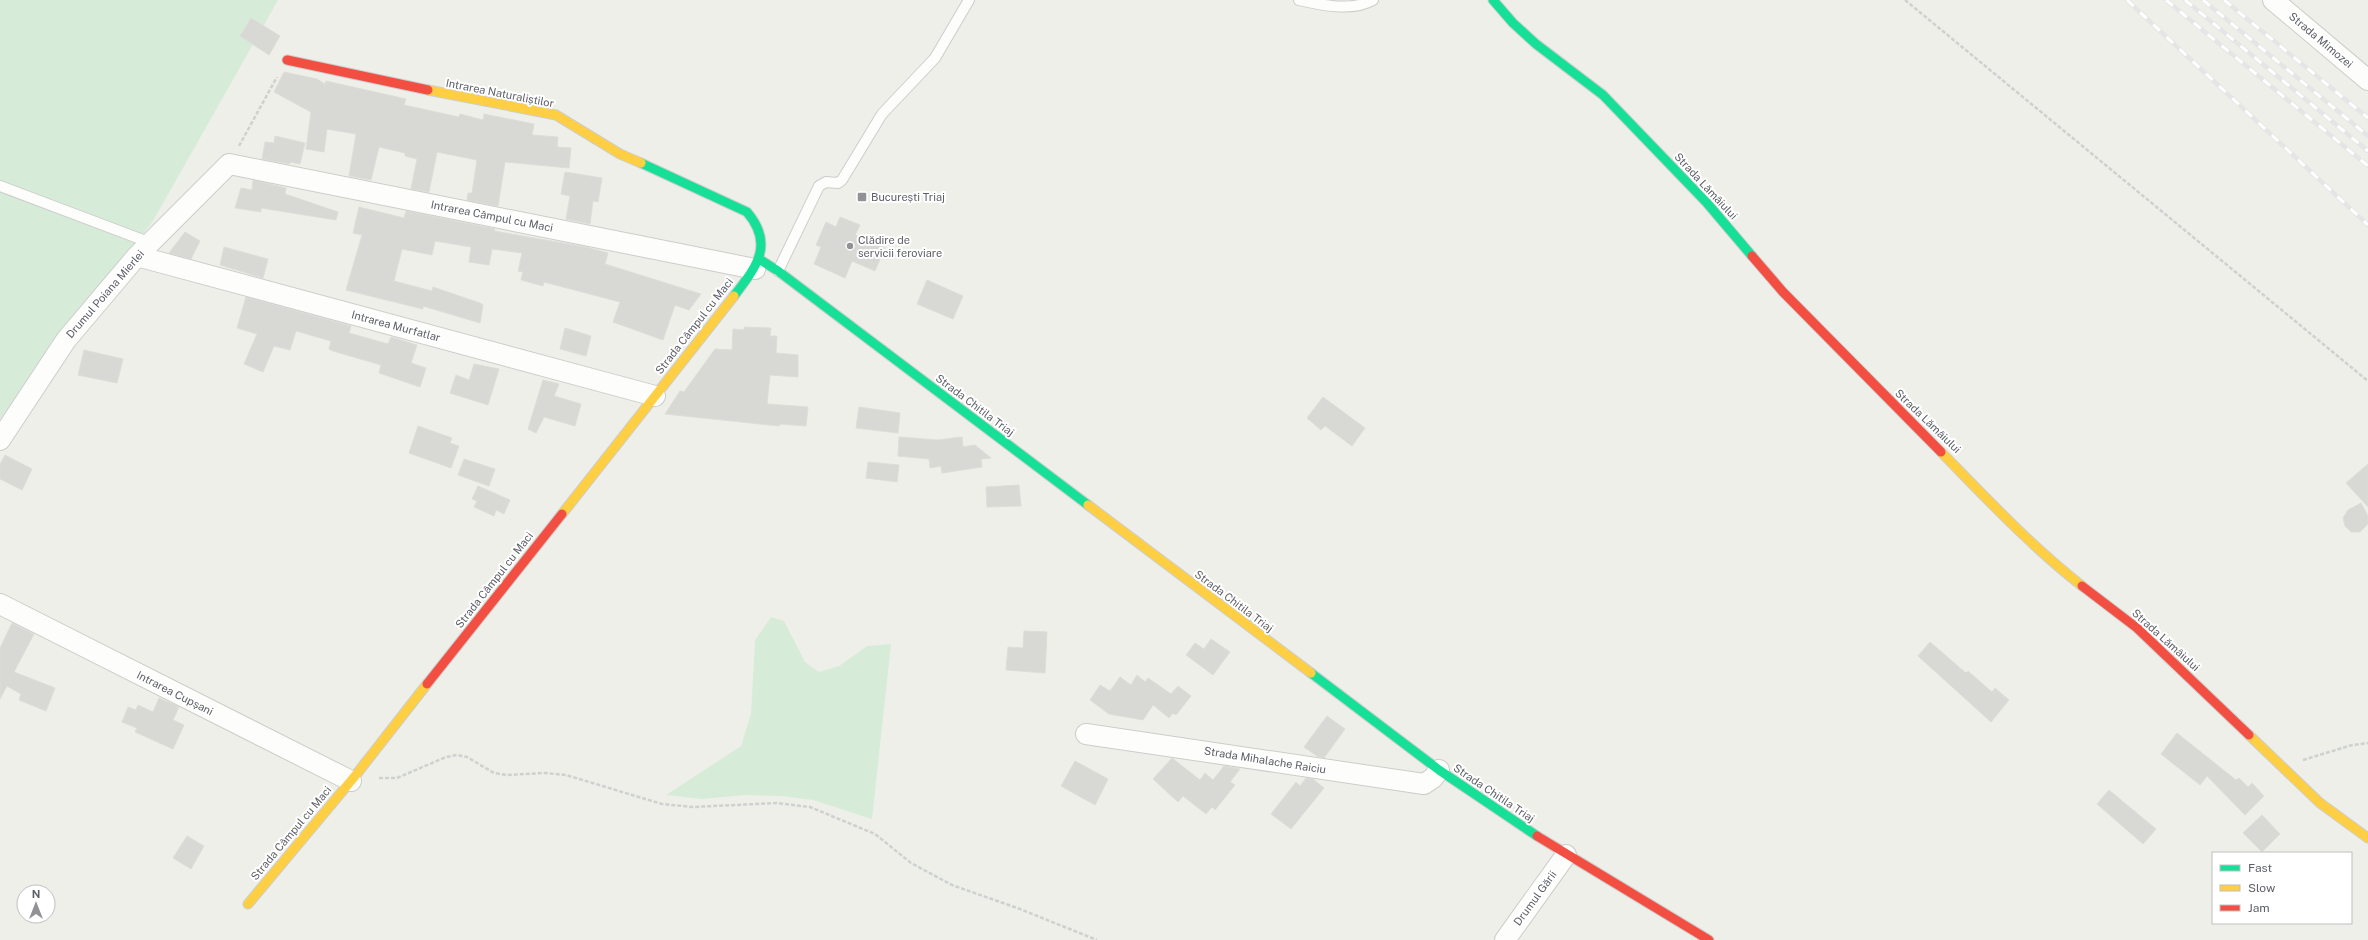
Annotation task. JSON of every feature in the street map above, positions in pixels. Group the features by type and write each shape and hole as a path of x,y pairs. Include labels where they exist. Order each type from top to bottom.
{"street":[{"name":"Strada Lămâiului","path":"1493,0 1512,22 1536,44 1582,77 1603,96 1707,203 1783,292 2009,521 2060,569 2137,628 2320,803 2368,838"},
{"name":"Strada Mimozei","path":"2273,0 2368,80"},
{"name":"Intrarea Naturaliștilor","path":"287,60 414,88 556,115 620,154 747,212 756,222 761,232 763,241 757,264"},
{"name":"Drumul Poiana Mierlei","path":"0,440 66,340 144,249 229,164"},
{"name":"Intrarea Câmpul cu Maci","path":"229,164 757,264"},
{"name":"Intrarea Murfatlar","path":"144,249 654,396"},
{"name":"Strada Chitila Triaj","path":"757,264 778,271 1438,770 1566,855 1708,940"},
{"name":"Strada Câmpul cu Maci","path":"248,904 353,779 757,264"},
{"name":"Intrarea Cupșani","path":"0,604 353,779"},
{"name":"Strada Mihalache Raiciu","path":"1086,734 1424,784 1433,778 1438,770"},
{"name":"Drumul Gării","path":"1505,940 1566,855"}],"lane":[{"path":"778,271 819,186 826,182 838,183 842,180 882,114 935,58 969,0"},
{"path":"1299,0 1340,6 1357,5 1373,0"},
{"path":"0,186 144,249"}],"path":[{"path":"1905,0 2368,381"},
{"path":"229,164 287,60"},
{"path":"2281,766 2352,745 2368,743"},
{"path":"353,779 397,778 446,757 457,755 467,757 494,773 507,775 566,775 662,804 693,807 777,803 810,807 875,834 911,863 952,885 1020,909 1097,940"}],"green space":[{"path":"0,0 278,0 153,221 0,419"},
{"path":"771,617 784,621 805,662 819,672 839,666 867,646 891,644 872,819 813,800 782,796 745,795 702,799 666,795 741,746 751,714 755,640"}],"building":[{"path":"251,18 280,36 269,55 240,36"},
{"path":"284,72 317,79 325,84 326,81 406,99 404,105 459,117 460,114 483,120 484,114 534,124 532,135 558,137 557,147 571,148 569,168 505,162 498,206 467,200 468,193 472,193 477,160 437,152 429,192 411,189 417,159 405,156 405,153 379,147 371,180 349,176 356,134 327,129 324,152 306,149 311,112 274,92"},
{"path":"275,136 305,143 300,164 290,162 290,164 262,159 265,142 274,143"},
{"path":"565,172 602,178 598,202 593,201 590,224 566,219 570,196 561,194"},
{"path":"253,180 286,188 285,194 338,212 336,220 261,208 261,212 235,208 241,188 252,190"},
{"path":"359,207 404,218 406,211 495,229 494,231 586,247 608,253 605,264 701,294 689,310 675,305 663,340 613,322 620,302 544,282 543,286 521,280 523,272 518,271 522,253 492,249 489,265 469,262 471,247 435,241 432,255 402,249 394,281 432,291 433,287 480,303 483,305 480,323 423,306 423,309 346,290 362,235 353,233"},
{"name":"Clădire de servicii feroviare","path":"840,217 860,225 855,235 885,248 875,271 852,261 845,278 814,264 821,247 816,245 826,222 836,227"},
{"path":"185,232 200,241 191,259 169,253"},
{"path":"224,247 268,259 263,278 220,265"},
{"path":"927,280 963,296 953,319 917,304"},
{"path":"246,297 351,326 349,333 388,344 391,337 417,345 411,363 426,368 420,387 379,373 381,365 329,349 331,341 296,331 290,350 274,346 263,372 244,364 257,334 237,328"},
{"path":"744,327 771,328 770,336 777,336 776,353 798,355 798,377 770,375 767,404 808,407 806,426 781,424 779,426 665,414 680,391 684,392 715,349 732,350 733,329 744,330"},
{"path":"565,328 591,336 586,356 560,349"},
{"path":"84,350 123,359 117,383 78,375"},
{"path":"474,364 499,369 488,405 450,393 456,375 469,380"},
{"path":"543,380 559,384 554,396 581,404 575,426 544,417 536,433 528,429"},
{"path":"1323,397 1365,428 1352,446 1325,426 1321,430 1307,418"},
{"path":"859,407 900,413 898,433 856,428"},
{"path":"418,426 452,438 450,443 459,446 451,468 409,453"},
{"path":"899,437 937,440 962,437 963,447 975,445 991,458 981,459 982,467 942,473 941,466 930,468 929,459 898,456"},
{"path":"5,455 32,469 22,490 0,479 0,464"},
{"path":"464,459 495,469 489,486 458,475"},
{"path":"868,462 899,465 897,482 866,478"},
{"path":"2368,464 2368,507 2346,483"},
{"path":"1019,485 1021,506 987,507 986,487"},
{"path":"478,486 510,500 504,514 496,510 494,516 474,507 477,501 472,499"},
{"path":"2361,503 2368,516 2368,524 2360,532 2351,532 2345,526 2343,518 2348,510"},
{"path":"12,623 34,634 14,672 55,688 46,711 19,700 21,694 7,686 0,699 0,648"},
{"path":"1024,631 1047,632 1045,673 1006,670 1008,647 1023,648"},
{"path":"1211,639 1230,652 1213,675 1186,655 1195,643 1204,649"},
{"path":"1930,642 1966,673 1968,671 1992,692 1995,688 2009,700 1991,722 1918,656"},
{"path":"1137,675 1145,682 1148,678 1171,694 1178,686 1191,696 1176,715 1173,713 1169,718 1153,705 1143,720 1109,714 1090,700 1100,685 1110,691 1120,677 1131,685"},
{"path":"159,698 179,707 173,720 184,725 173,749 135,732 137,728 122,722 128,707 136,710 138,705 153,712"},
{"path":"1327,716 1345,729 1324,758 1317,756 1304,747"},
{"path":"2177,733 2236,780 2239,778 2248,787 2252,783 2264,796 2245,815 2207,776 2200,785 2161,754"},
{"path":"1172,758 1200,780 1205,773 1213,780 1224,766 1240,769 1230,782 1235,785 1215,810 1212,807 1206,814 1183,796 1178,802 1153,779"},
{"path":"1075,761 1108,779 1095,805 1061,786"},
{"path":"1306,778 1313,779 1324,788 1291,829 1271,814 1296,782 1300,786"},
{"path":"2109,790 2156,829 2143,844 2097,804"},
{"path":"2262,815 2280,834 2262,852 2243,833"},
{"path":"187,836 204,846 191,869 173,858"}],"railway":[{"path":"2127,0 2368,225"},
{"path":"2166,0 2368,166"},
{"path":"2185,0 2368,151"},
{"path":"2203,0 2368,136"},
{"path":"2224,0 2368,118"}],"traffic: fast":[{"path":"1493,0 1513,23 1536,44 1603,95 1707,203 1752,256"},
{"path":"641,163 747,212 760,235 761,245 759,256 755,265 734,296"},
{"path":"759,259 778,271 1088,505"},
{"path":"1311,673 1439,770 1537,836"}],"traffic: slow":[{"path":"428,90 556,115 620,154 641,163"},
{"path":"562,514 734,296"},
{"path":"1941,452 2027,538 2082,586"},
{"path":"1088,505 1311,673"},
{"path":"248,904 355,776 427,684"},
{"path":"2249,735 2320,803 2368,838"}],"traffic: jam":[{"path":"287,60 428,90"},
{"path":"1752,256 1783,292 1941,452"},
{"path":"427,684 562,514"},
{"path":"2082,586 2137,628 2249,735"},
{"path":"1537,836 1709,940"}],"place":[{"name":"București Triaj","path":"862,197"},
{"name":"Clădire de servicii feroviare","path":"850,246"}]}
